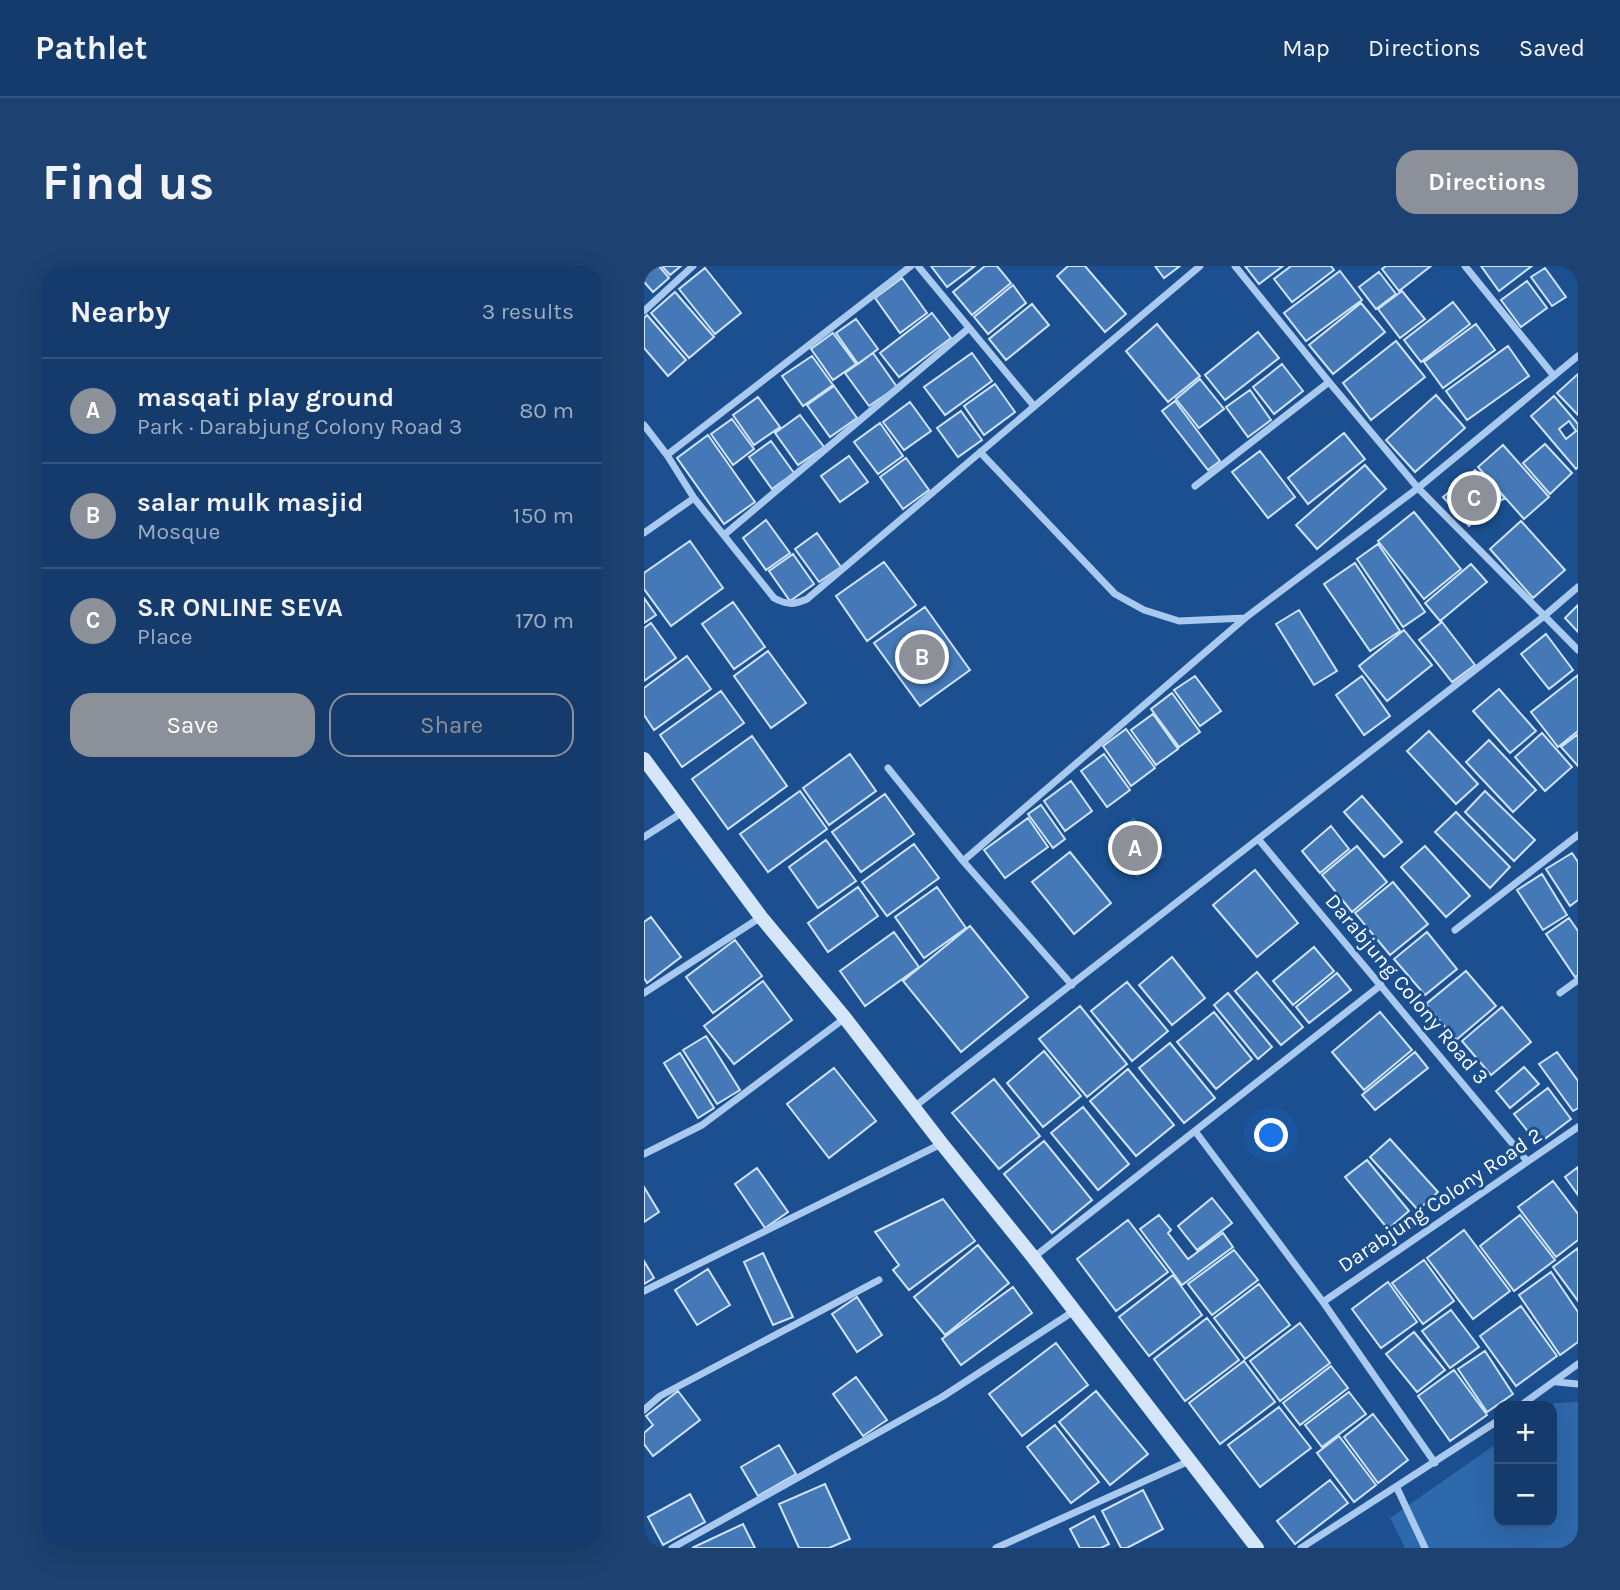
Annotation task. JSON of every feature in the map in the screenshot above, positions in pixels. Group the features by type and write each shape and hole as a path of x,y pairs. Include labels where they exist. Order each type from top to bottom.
{"street":[{"path":"644,311 693,266"},
{"path":"667,455 911,266"},
{"path":"918,266 1034,406"},
{"path":"644,425 694,498 774,598 784,604 795,605 807,599 1200,266"},
{"path":"1235,266 1418,488 1578,650"},
{"path":"1465,266 1554,376"},
{"path":"724,535 969,328"},
{"path":"963,861 1245,618 1418,488 1578,356"},
{"path":"1195,486 1329,382"},
{"path":"980,452 1115,594 1144,610 1180,621 1245,618"},
{"path":"644,533 694,498"},
{"path":"913,1107 1544,617 1578,587"},
{"path":"644,759 761,917 845,1018 1033,1257 1255,1548"},
{"path":"888,768 963,861 1072,985"},
{"path":"644,837 683,812"},
{"path":"1455,930 1578,835"},
{"name":"Darabjung Colony Road 3","path":"1259,839 1527,1161"},
{"path":"644,993 761,917"},
{"path":"1560,993 1578,981"},
{"path":"1033,1257 1381,985"},
{"path":"644,1154 702,1125 845,1018"},
{"name":"Darabjung Colony Road 2","path":"1322,1302 1578,1128"},
{"path":"1195,1131 1322,1302 1435,1464"},
{"path":"644,1291 942,1144"},
{"path":"644,1410 660,1396 879,1280"},
{"path":"672,1548 942,1397 1074,1311"},
{"path":"1528,1401 1578,1364"},
{"path":"1556,1382 1578,1384"},
{"path":"1301,1548 1494,1423"},
{"path":"996,1548 1189,1461"},
{"path":"1397,1488 1425,1548"}],"shaded area":[{"path":"1134,817 1165,856 1137,878 1106,839"},
{"path":"1578,1402 1578,1548 1405,1548 1390,1518 1494,1445 1494,1527 1557,1527 1557,1403"}],"building":[{"path":"644,266 659,266 669,278 653,292 644,282"},
{"path":"662,266 681,266 670,275"},
{"path":"931,266 975,266 947,287"},
{"path":"985,266 997,266 1011,283 972,315 953,292"},
{"path":"1068,266 1085,266 1126,314 1105,332 1057,276"},
{"path":"1155,266 1180,266 1164,278"},
{"path":"1245,266 1283,266 1259,284"},
{"path":"1291,266 1331,266 1334,270 1292,302 1274,279"},
{"path":"1386,266 1431,266 1399,291 1382,269"},
{"path":"1481,266 1532,266 1499,291"},
{"path":"705,268 741,313 715,334 679,289"},
{"path":"1545,268 1566,297 1552,306 1531,277"},
{"path":"1340,271 1362,300 1306,341 1284,313"},
{"path":"1379,272 1396,294 1376,309 1359,287"},
{"path":"902,278 927,313 900,333 875,298"},
{"path":"1527,281 1547,308 1521,327 1501,300"},
{"path":"1013,285 1026,303 988,334 974,317"},
{"path":"1402,291 1425,319 1400,338 1378,309"},
{"path":"675,292 714,337 689,358 651,313"},
{"path":"1453,302 1470,324 1421,362 1404,340"},
{"path":"1361,303 1385,332 1333,374 1309,345"},
{"path":"1032,304 1049,325 1006,360 989,339"},
{"path":"932,313 951,338 899,377 880,353"},
{"path":"647,315 686,360 668,376 644,348 644,318"},
{"path":"856,319 878,349 858,364 836,333"},
{"path":"1157,324 1200,376 1168,402 1126,351"},
{"path":"1476,324 1495,350 1443,388 1424,362"},
{"path":"1258,332 1279,358 1225,400 1205,375"},
{"path":"833,333 856,364 833,380 811,349"},
{"path":"1396,341 1425,377 1371,420 1343,383"},
{"path":"1508,346 1529,376 1467,420 1446,391"},
{"path":"873,353 897,387 869,406 845,373"},
{"path":"972,353 992,381 945,415 924,387"},
{"path":"812,356 833,385 803,406 782,376"},
{"path":"1282,364 1303,391 1274,414 1253,387"},
{"path":"1578,374 1578,415 1557,393"},
{"path":"1200,379 1224,409 1199,428 1176,399"},
{"path":"995,384 1015,412 984,435 964,406"},
{"path":"834,386 857,418 830,437 807,405"},
{"path":"1250,390 1271,420 1248,437 1226,407"},
{"path":"1436,395 1465,428 1415,472 1386,440"},
{"path":"1554,396 1578,424 1576,469 1531,416","holes":["1569,421 1576,431 1566,439 1559,429"]},
{"path":"758,397 780,427 754,445 733,415"},
{"path":"1175,401 1220,461 1208,470 1162,411"},
{"path":"910,402 931,431 904,450 883,422"},
{"path":"961,411 982,440 958,457 937,428"},
{"path":"800,415 824,447 798,465 775,433"},
{"path":"732,419 754,449 733,465 711,434"},
{"path":"880,423 903,456 878,474 854,442"},
{"path":"1344,433 1365,459 1308,504 1288,478"},
{"path":"708,435 755,502 724,524 677,458"},
{"path":"771,441 794,473 772,489 749,457"},
{"path":"1545,444 1572,473 1550,494 1523,463"},
{"path":"1503,445 1549,497 1524,519 1478,467"},
{"path":"1260,451 1295,497 1268,518 1232,472"},
{"path":"849,456 868,482 840,502 821,476"},
{"path":"906,458 929,490 903,509 880,477"},
{"path":"1365,465 1386,489 1317,549 1296,525"},
{"path":"1475,470 1505,498 1485,510 1469,526 1443,497"},
{"path":"1414,512 1461,569 1424,599 1378,541"},
{"path":"766,520 790,553 766,570 743,538"},
{"path":"1521,521 1565,570 1533,598 1490,549"},
{"path":"817,533 841,567 819,582 795,549"},
{"path":"690,541 723,588 671,626 644,589 644,573"},
{"path":"1378,544 1425,612 1403,627 1357,559"},
{"path":"793,554 814,584 790,601 769,571"},
{"path":"884,562 916,605 867,641 836,596"},
{"path":"1355,563 1400,631 1370,651 1324,584"},
{"path":"1471,564 1487,582 1440,621 1425,603"},
{"path":"644,598 656,615 644,623"},
{"path":"733,602 765,647 734,669 702,624"},
{"path":"1578,605 1578,632 1565,618"},
{"path":"925,607 970,670 920,706 874,643"},
{"path":"1299,610 1337,671 1314,685 1276,624"},
{"path":"1442,622 1475,665 1452,682 1419,640"},
{"path":"651,623 676,658 644,681 644,628"},
{"path":"1404,630 1432,665 1387,701 1359,666"},
{"path":"1546,634 1573,670 1549,689 1521,654"},
{"path":"768,651 806,703 771,728 734,676"},
{"path":"687,656 711,689 654,730 644,715 644,688"},
{"path":"1578,675 1578,731 1558,747 1531,712"},
{"path":"1195,676 1221,711 1200,726 1174,690"},
{"path":"1362,676 1390,716 1364,735 1336,695"},
{"path":"1499,689 1536,731 1510,753 1473,711"},
{"path":"721,691 744,723 682,767 660,735"},
{"path":"1172,693 1200,732 1179,747 1151,709"},
{"path":"1153,714 1178,749 1156,765 1131,730"},
{"path":"1126,729 1155,768 1131,786 1103,746"},
{"path":"1429,731 1478,784 1456,804 1407,751"},
{"path":"1542,733 1572,767 1545,791 1515,757"},
{"path":"1578,734 1578,766 1561,747"},
{"path":"752,736 787,786 728,829 692,779"},
{"path":"1489,740 1536,790 1513,812 1466,762"},
{"path":"850,754 876,791 829,825 803,788"},
{"path":"1104,754 1130,790 1107,807 1081,771"},
{"path":"1071,781 1092,811 1065,831 1044,801"},
{"path":"800,791 827,829 768,872 740,834"},
{"path":"1485,791 1535,840 1514,861 1465,812"},
{"path":"885,794 914,834 861,872 832,832"},
{"path":"1362,796 1402,842 1384,857 1344,812"},
{"path":"1041,805 1065,839 1053,848 1028,814"},
{"path":"1456,812 1510,867 1490,888 1435,832"},
{"path":"1028,818 1048,847 1005,878 984,850"},
{"path":"1331,826 1349,849 1320,873 1302,851"},
{"path":"826,840 856,881 818,908 789,867"},
{"path":"914,844 939,878 887,916 862,882"},
{"path":"1357,846 1387,882 1352,912 1322,875"},
{"path":"1425,846 1470,896 1446,917 1401,867"},
{"path":"1070,852 1111,903 1074,934 1032,882"},
{"path":"1572,853 1578,862 1578,900 1570,906 1546,869"},
{"path":"1255,870 1298,923 1257,957 1213,905"},
{"path":"1542,874 1567,915 1543,930 1517,890"},
{"path":"1393,882 1428,924 1390,955 1355,913"},
{"path":"858,887 878,916 828,952 808,923"},
{"path":"937,887 966,928 924,958 895,917"},
{"path":"651,917 681,957 647,983 644,978 644,922"},
{"path":"1569,918 1578,931 1578,975 1575,977 1546,934"},
{"path":"970,926 1028,997 961,1052 903,981"},
{"path":"894,932 919,967 865,1006 840,971"},
{"path":"1427,932 1457,969 1425,995 1394,959"},
{"path":"735,940 762,976 713,1013 686,977"},
{"path":"1314,947 1334,971 1293,1005 1273,981"},
{"path":"1172,957 1205,998 1172,1025 1139,985"},
{"path":"1466,971 1496,1006 1456,1040 1426,1004"},
{"path":"1257,972 1303,1027 1281,1045 1235,991"},
{"path":"1337,973 1351,990 1309,1023 1296,1007"},
{"path":"763,981 792,1020 734,1064 704,1026"},
{"path":"1127,982 1168,1031 1132,1061 1091,1011"},
{"path":"1228,993 1272,1047 1258,1059 1214,1005"},
{"path":"1080,1006 1127,1064 1087,1097 1039,1039"},
{"path":"1502,1007 1531,1042 1491,1075 1462,1041"},
{"path":"1214,1012 1252,1059 1216,1089 1177,1042"},
{"path":"1380,1012 1412,1050 1364,1090 1332,1052"},
{"path":"706,1036 740,1090 717,1104 683,1050"},
{"path":"1170,1043 1215,1098 1184,1123 1139,1068"},
{"path":"1044,1051 1081,1096 1043,1127 1007,1083"},
{"path":"1415,1052 1428,1068 1375,1110 1362,1095"},
{"path":"1557,1052 1578,1081 1578,1108 1573,1111 1539,1064"},
{"path":"680,1053 714,1108 698,1118 664,1063"},
{"path":"1524,1067 1539,1084 1510,1108 1496,1091"},
{"path":"834,1068 876,1121 829,1158 787,1104"},
{"path":"1128,1069 1174,1125 1136,1156 1090,1101"},
{"path":"994,1079 1040,1136 999,1169 952,1113"},
{"path":"1548,1088 1571,1119 1538,1144 1514,1114"},
{"path":"1083,1107 1129,1164 1098,1190 1051,1133"},
{"path":"1390,1139 1438,1192 1418,1210 1370,1157"},
{"path":"1044,1141 1092,1200 1052,1233 1004,1174"},
{"path":"1367,1160 1409,1211 1388,1229 1345,1177"},
{"path":"1578,1167 1578,1195 1565,1177"},
{"path":"757,1168 788,1212 765,1228 735,1184"},
{"path":"1553,1181 1578,1214 1578,1240 1556,1257 1518,1207"},
{"path":"644,1187 659,1212 644,1222"},
{"path":"1212,1198 1232,1223 1197,1250 1178,1226"},
{"path":"943,1199 975,1241 909,1290 893,1270 899,1265 875,1232"},
{"path":"1159,1215 1171,1230 1168,1233 1188,1259 1223,1233 1233,1247 1182,1285 1140,1229"},
{"path":"1520,1215 1555,1260 1514,1291 1480,1246"},
{"path":"1128,1220 1168,1272 1116,1311 1077,1259"},
{"path":"1464,1230 1510,1291 1473,1319 1427,1258"},
{"path":"978,1245 1009,1283 945,1335 914,1297"},
{"path":"1578,1248 1578,1301 1553,1267"},
{"path":"1234,1250 1258,1280 1212,1315 1188,1284"},
{"path":"763,1253 793,1317 773,1325 744,1262"},
{"path":"1424,1260 1454,1301 1423,1324 1392,1283"},
{"path":"644,1261 654,1278 644,1284"},
{"path":"708,1269 730,1305 697,1325 675,1290"},
{"path":"1551,1272 1578,1312 1578,1342 1560,1355 1519,1295"},
{"path":"1173,1275 1202,1315 1149,1356 1119,1317"},
{"path":"1388,1282 1417,1322 1381,1348 1352,1309"},
{"path":"1259,1284 1290,1325 1245,1359 1214,1318"},
{"path":"1013,1287 1032,1313 961,1365 942,1339"},
{"path":"857,1297 882,1335 857,1352 832,1314"},
{"path":"1521,1306 1557,1356 1516,1386 1480,1336"},
{"path":"1451,1310 1479,1347 1450,1368 1422,1331"},
{"path":"1207,1318 1239,1360 1185,1401 1154,1359"},
{"path":"1300,1323 1330,1363 1280,1401 1250,1361"},
{"path":"1414,1332 1445,1370 1417,1392 1386,1354"},
{"path":"1056,1343 1088,1385 1022,1436 989,1394"},
{"path":"1485,1351 1513,1394 1503,1401 1494,1401 1494,1407 1487,1412 1458,1369"},
{"path":"1244,1361 1275,1402 1220,1444 1189,1403"},
{"path":"1331,1366 1348,1388 1300,1425 1283,1403"},
{"path":"1454,1370 1487,1415 1450,1441 1418,1396"},
{"path":"856,1377 887,1420 863,1436 833,1394"},
{"path":"678,1391 700,1420 653,1456 644,1444 644,1433 653,1425 646,1416"},
{"path":"1096,1391 1148,1454 1110,1485 1059,1422"},
{"path":"1349,1392 1366,1414 1322,1447 1305,1425"},
{"path":"1279,1407 1311,1448 1260,1487 1228,1445"},
{"path":"1373,1414 1408,1460 1378,1483 1344,1437"},
{"path":"1055,1425 1099,1482 1071,1503 1027,1447"},
{"path":"1339,1436 1376,1485 1354,1502 1317,1453"},
{"path":"779,1445 796,1474 758,1496 741,1467"},
{"path":"1330,1480 1348,1503 1295,1544 1277,1521"},
{"path":"825,1484 850,1539 829,1548 799,1548 779,1504"},
{"path":"1143,1490 1163,1529 1127,1548 1121,1548 1102,1511"},
{"path":"690,1494 705,1522 663,1545 648,1517"},
{"path":"1094,1516 1109,1544 1101,1548 1080,1548 1070,1529"},
{"path":"743,1524 755,1548 692,1548"}],"place":[{"name":"S.R ONLINE SEVA","path":"1474,498"},
{"name":"salar mulk masjid","path":"922,657"},
{"name":"masqati play ground","path":"1135,848"}]}
